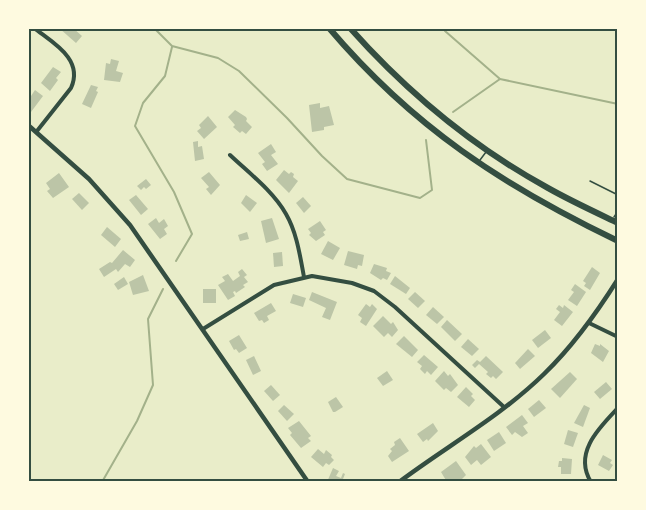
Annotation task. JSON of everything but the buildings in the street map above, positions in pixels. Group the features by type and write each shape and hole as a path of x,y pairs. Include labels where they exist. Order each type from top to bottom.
{"highway":[{"path":"350,28 376,58 423,101 487,151 548,188 615,222"},
{"path":"331,29 388,92 448,143 478,164 553,209 618,241"}],"street":[{"path":"34,28 68,56 73,64 74,72 71,88 37,132"},
{"path":"28,125 72,162 117,209 159,265 308,482"},
{"path":"230,155 284,211 296,237 304,277"},
{"path":"203,329 274,285 304,277 346,281 374,291 395,307 504,407"},
{"path":"399,482 504,407 543,375 589,323 618,279"},
{"path":"589,323 618,337"},
{"path":"591,482 586,470 586,451 591,440 618,408"}],"lane":[{"path":"478,164 487,151"},
{"path":"590,181 618,195"},
{"path":"615,222 618,211"}],"waterway":[{"path":"154,28 172,46 218,58 239,71 347,179 420,198 432,190 426,140"},
{"path":"445,28 445,31 500,79 618,104"},
{"path":"172,47 165,76 143,103 135,126 174,192 192,234 176,261"},
{"path":"453,112 500,79"},
{"path":"102,482 137,421 153,385 148,319 163,289"}]}
